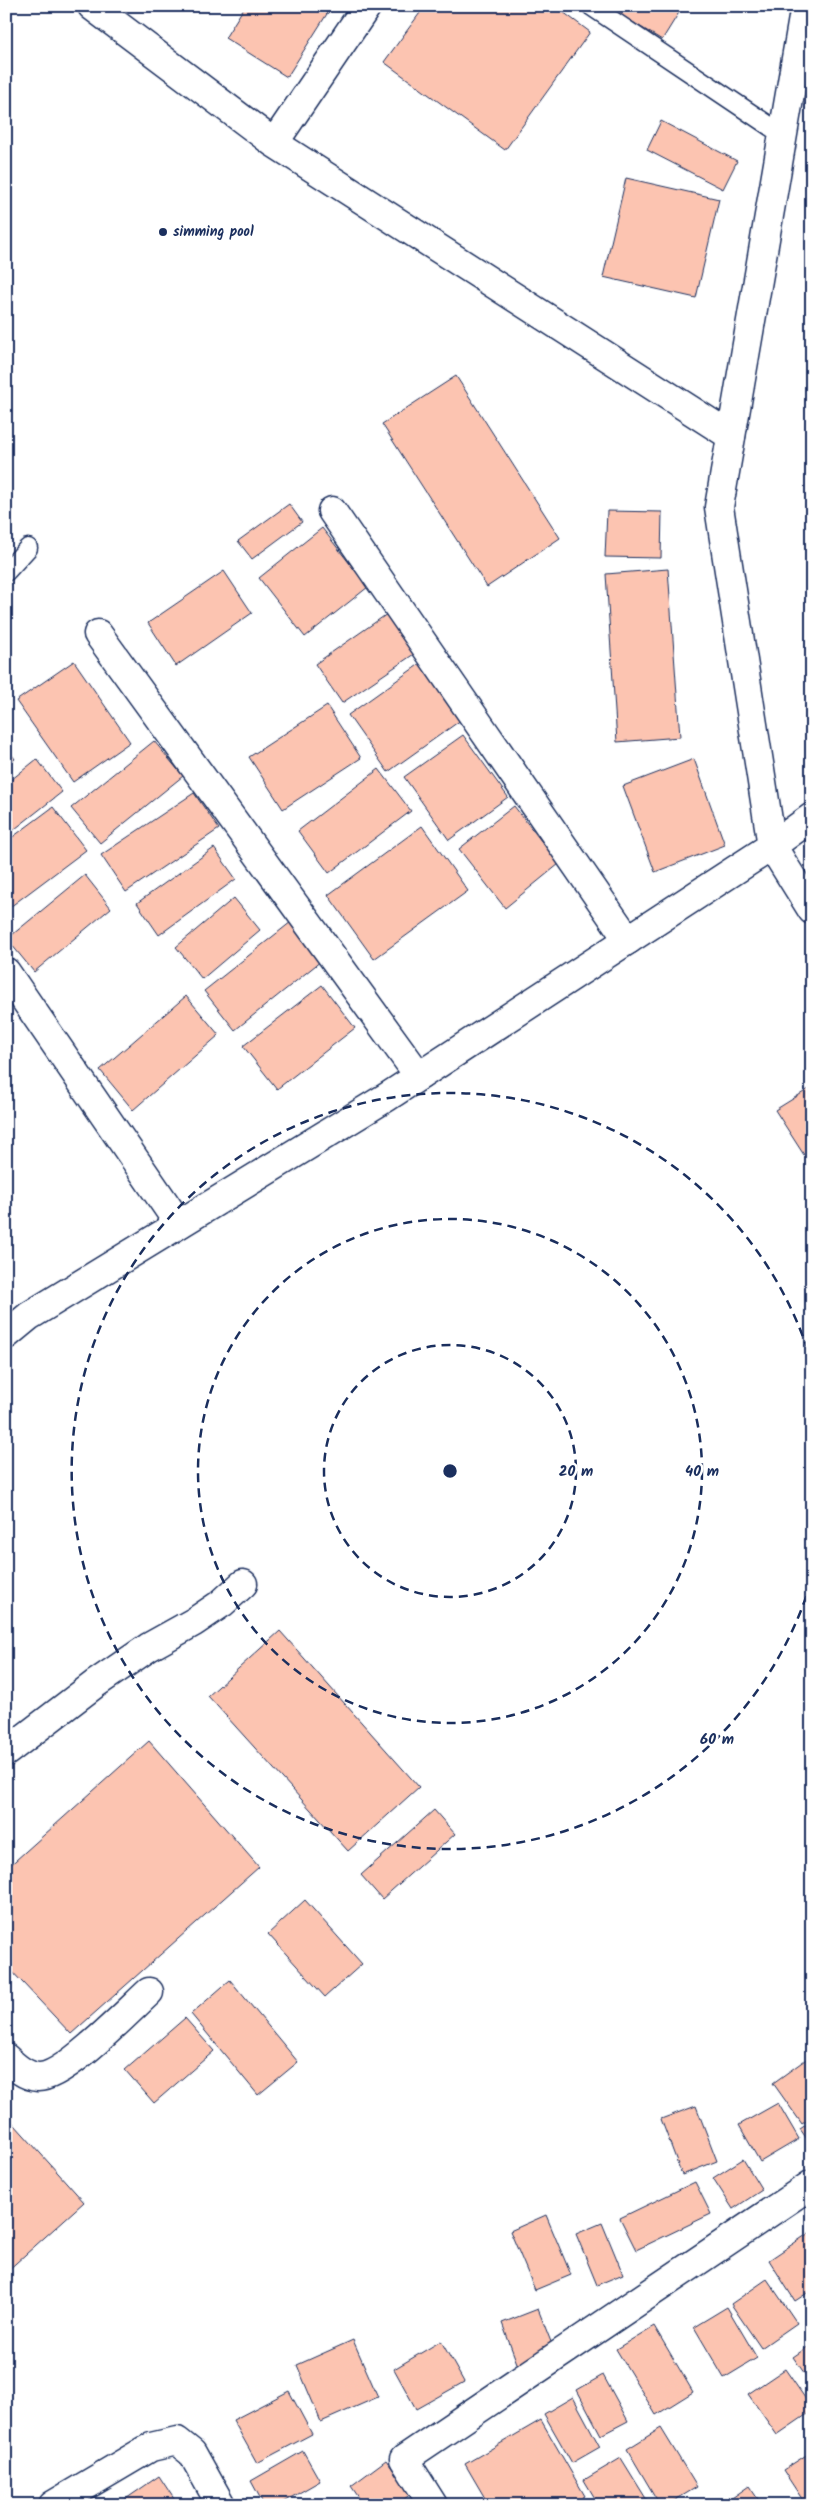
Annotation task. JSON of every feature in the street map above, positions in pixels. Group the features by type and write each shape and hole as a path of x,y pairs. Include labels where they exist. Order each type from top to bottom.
{"street":[{"path":"92,6 274,144 731,436"},
{"path":"274,144 367,6"},
{"path":"805,6 719,507 772,846 812,910"},
{"path":"332,511 628,940"},
{"path":"98,634 419,1076"},
{"path":"6,1335 29,1316 419,1076 772,846 812,817"},
{"path":"6,972 178,1224"},
{"path":"6,1752 95,1684 148,1647 222,1604 243,1584"},
{"path":"6,2058 16,2068 29,2075 40,2077 52,2074 68,2065 149,1992"},
{"path":"434,2505 404,2459 812,2184"},
{"path":"53,2505 151,2447 177,2441 192,2453 222,2505"}],"lane":[{"path":"591,6 783,135"},
{"path":"6,572 28,548"}],"building":[{"path":"245,6 332,6 287,77 225,38"},
{"path":"425,6 555,6 590,32 505,150 384,62"},
{"path":"619,6 683,6 662,40 616,12"},
{"path":"661,121 737,161 723,189 647,150"},
{"path":"626,178 719,199 696,298 603,277"},
{"path":"456,376 560,538 487,587 382,424"},
{"path":"289,504 302,522 252,559 238,541"},
{"path":"607,511 662,512 661,558 605,557"},
{"path":"322,528 368,587 305,637 259,578"},
{"path":"668,569 680,737 617,742 606,574"},
{"path":"224,571 252,613 176,666 148,623"},
{"path":"387,614 414,654 342,703 315,664"},
{"path":"428,658 468,715 388,772 348,715"},
{"path":"74,661 130,742 73,782 16,701"},
{"path":"327,706 361,758 283,809 249,757"},
{"path":"463,735 508,797 449,840 404,777"},
{"path":"154,741 183,776 100,843 71,808"},
{"path":"6,747 15,759 6,765"},
{"path":"37,759 62,792 6,836 6,784"},
{"path":"694,759 725,845 655,872 623,786"},
{"path":"379,769 411,811 329,873 298,831"},
{"path":"194,793 219,829 126,892 101,855"},
{"path":"514,806 559,864 505,908 459,849"},
{"path":"53,807 86,850 6,910 6,842"},
{"path":"422,826 468,891 374,959 328,895"},
{"path":"214,848 236,879 159,935 137,903"},
{"path":"85,875 111,908 34,972 7,939"},
{"path":"234,898 260,930 202,979 176,947"},
{"path":"296,918 326,957 235,1030 204,991"},
{"path":"322,985 355,1028 277,1089 243,1046"},
{"path":"186,996 219,1035 133,1110 100,1070"},
{"path":"812,1087 812,1151 804,1155 775,1110"},
{"path":"280,1631 419,1787 348,1851 208,1696"},
{"path":"149,1741 259,1867 71,2034 6,1965 6,1869"},
{"path":"434,1810 455,1834 382,1899 361,1875"},
{"path":"305,1900 362,1964 325,1997 268,1934"},
{"path":"230,1980 298,2062 258,2095 191,2014"},
{"path":"185,2018 214,2051 154,2103 125,2070"},
{"path":"812,2055 812,2117 802,2124 773,2083"},
{"path":"778,2103 799,2139 760,2162 739,2125"},
{"path":"696,2106 717,2161 682,2175 661,2119"},
{"path":"6,2115 84,2202 6,2272"},
{"path":"812,2121 812,2146 800,2129"},
{"path":"743,2159 762,2190 733,2209 713,2178"},
{"path":"695,2182 711,2214 636,2250 620,2218"},
{"path":"546,2215 571,2275 535,2290 510,2231"},
{"path":"602,2223 623,2274 597,2285 576,2234"},
{"path":"812,2231 812,2290 795,2301 769,2260"},
{"path":"767,2279 797,2323 761,2348 731,2304"},
{"path":"727,2307 757,2358 724,2378 694,2327"},
{"path":"538,2309 555,2352 518,2366 502,2323"},
{"path":"654,2326 693,2392 656,2415 616,2349"},
{"path":"353,2340 378,2397 321,2422 297,2365"},
{"path":"441,2341 464,2382 416,2409 394,2369"},
{"path":"812,2344 812,2384 793,2357"},
{"path":"785,2369 812,2408 812,2411 777,2435 748,2394"},
{"path":"603,2375 628,2421 601,2435 577,2390"},
{"path":"289,2391 312,2434 257,2463 233,2420"},
{"path":"573,2397 600,2447 572,2463 544,2414"},
{"path":"541,2420 585,2496 571,2505 489,2505 465,2464"},
{"path":"661,2428 697,2487 667,2505 660,2505 627,2449"},
{"path":"303,2451 320,2481 278,2505 264,2505 251,2481"},
{"path":"808,2454 812,2460 812,2505 806,2505 783,2470"},
{"path":"621,2458 650,2505 599,2505 584,2480"},
{"path":"386,2460 411,2494 396,2505 364,2505 351,2486"},
{"path":"159,2476 178,2505 117,2505"},
{"path":"749,2486 762,2505 722,2505"}],"place":[{"name":"simming pool","path":"163,232"}]}
